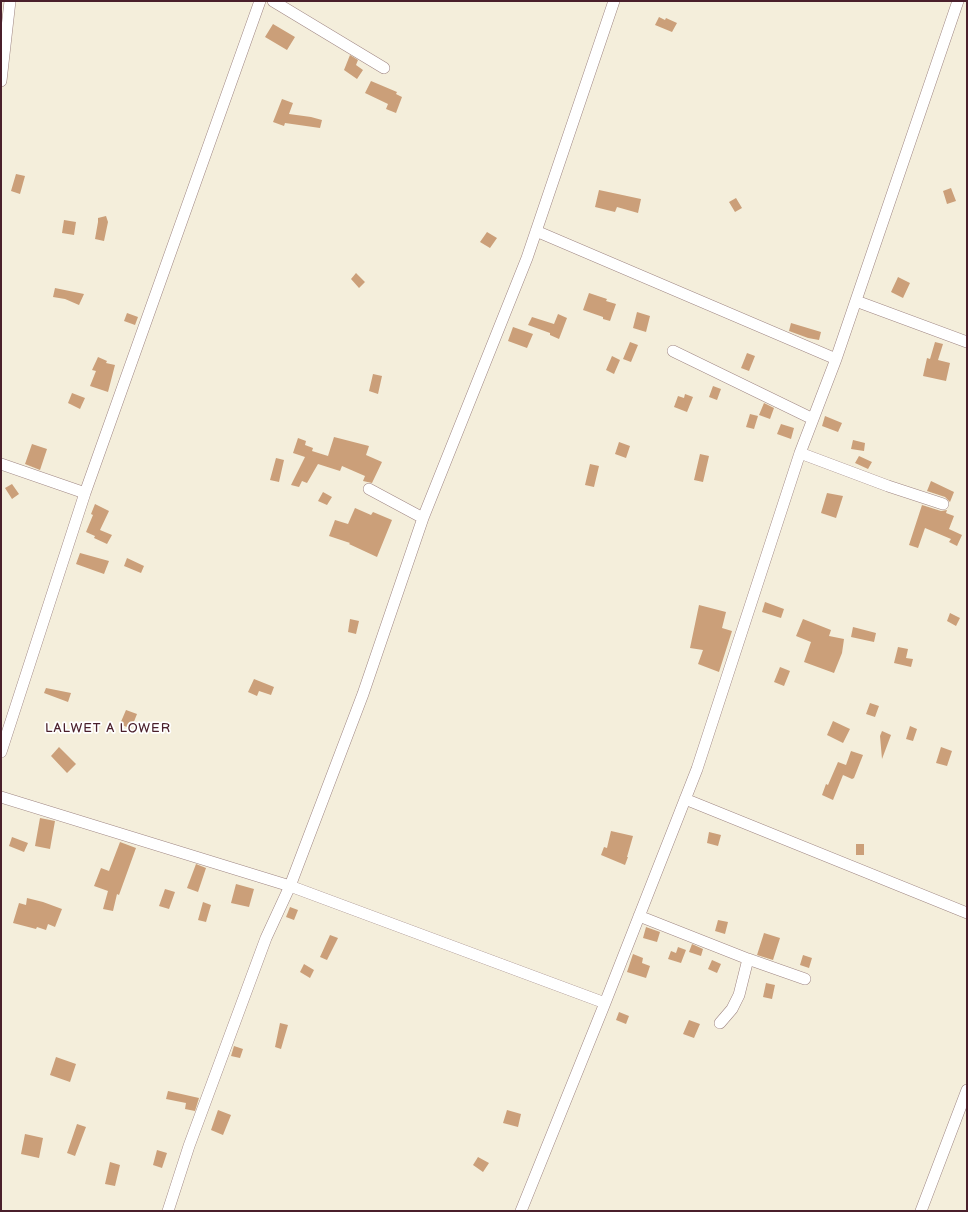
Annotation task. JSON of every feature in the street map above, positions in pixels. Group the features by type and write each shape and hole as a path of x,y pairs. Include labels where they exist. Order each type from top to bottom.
{"street":[{"path":"1,81 10,1"},
{"path":"1,752 84,494 260,1"},
{"path":"273,1 384,68"},
{"path":"168,1211 189,1146 266,938 290,886 364,694 423,518 524,265 614,1"},
{"path":"521,1211 697,769 800,453 836,359 958,1"},
{"path":"536,231 836,359"},
{"path":"856,301 967,342"},
{"path":"673,351 813,419"},
{"path":"800,453 888,486 943,504"},
{"path":"1,464 84,494"},
{"path":"369,488 423,518"},
{"path":"1,797 290,886 605,1003"},
{"path":"685,799 967,913"},
{"path":"639,916 748,959 805,979"},
{"path":"720,1023 732,1009 739,995 748,959"},
{"path":"921,1211 967,1090"}],"building":[{"path":"659,17 665,20 666,18 677,23 672,32 655,25"},
{"path":"273,24 295,37 287,50 265,37"},
{"path":"350,55 358,60 356,65 363,70 357,79 344,70"},
{"path":"371,81 397,92 396,94 402,97 396,113 386,109 388,104 365,93"},
{"path":"282,99 293,103 289,114 322,120 320,128 285,123 284,126 273,122"},
{"path":"16,174 25,176 20,194 11,191"},
{"path":"951,188 956,201 947,204 943,191"},
{"path":"599,190 641,199 638,213 617,207 615,212 595,207"},
{"path":"736,198 742,208 735,212 729,202"},
{"path":"106,216 108,222 104,241 95,239 98,218"},
{"path":"64,220 76,222 74,235 62,233"},
{"path":"487,232 497,238 490,248 480,242"},
{"path":"356,273 365,282 359,288 351,279"},
{"path":"898,277 910,283 903,298 891,292"},
{"path":"55,288 84,294 79,305 65,299 53,297"},
{"path":"589,293 607,299 606,301 616,304 610,321 583,310"},
{"path":"637,312 650,316 646,332 633,328"},
{"path":"127,313 138,317 135,325 124,321"},
{"path":"558,314 567,318 559,339 550,335 550,333 528,325 532,317 554,324"},
{"path":"791,323 821,332 819,340 808,338 789,331"},
{"path":"513,327 533,334 527,348 508,341"},
{"path":"630,342 638,345 631,362 623,359"},
{"path":"935,342 943,344 938,360 950,363 946,381 923,376 927,358 930,359"},
{"path":"747,353 755,356 749,371 741,368"},
{"path":"612,356 620,360 614,374 606,370"},
{"path":"98,357 107,361 106,363 115,365 108,392 90,386 96,371 92,370"},
{"path":"373,374 382,376 378,394 369,391"},
{"path":"713,386 721,389 717,400 709,397"},
{"path":"72,393 85,398 80,409 68,403"},
{"path":"685,394 693,397 687,412 674,407 678,396 684,398"},
{"path":"764,403 774,408 770,419 759,415"},
{"path":"750,414 758,416 754,429 746,427"},
{"path":"825,416 842,423 838,432 822,426"},
{"path":"781,424 794,428 791,439 777,434"},
{"path":"334,437 369,446 366,455 382,462 372,483 363,481 365,476 342,466 340,471 318,464 307,483 302,481 299,487 291,485 305,457 293,453 298,438 306,441 305,445 313,448 312,451 328,456"},
{"path":"853,440 865,443 864,451 851,449"},
{"path":"619,442 630,446 626,458 615,454"},
{"path":"32,444 47,449 40,470 25,464"},
{"path":"700,454 709,456 703,482 694,480"},
{"path":"859,456 872,462 868,469 855,463"},
{"path":"276,458 284,460 279,482 270,480"},
{"path":"590,464 599,466 594,487 585,485"},
{"path":"931,481 954,492 950,502 945,497 927,491"},
{"path":"12,484 19,494 12,499 5,488"},
{"path":"323,492 332,497 327,505 318,501"},
{"path":"827,493 843,496 836,518 821,513"},
{"path":"95,504 109,511 100,530 112,535 107,544 94,538 95,536 86,532 93,515 91,514"},
{"path":"922,505 941,511 947,510 946,513 954,516 949,529 962,535 957,546 949,542 951,539 925,528 918,548 909,545"},
{"path":"355,508 371,515 373,512 392,520 377,557 349,544 350,543 329,536 335,520 348,524"},
{"path":"80,553 109,561 104,574 76,564"},
{"path":"127,558 144,566 141,573 124,566"},
{"path":"765,602 784,609 781,618 762,612"},
{"path":"699,605 726,612 722,628 732,631 719,672 698,664 703,650 690,648"},
{"path":"950,613 960,618 956,626 947,621"},
{"path":"350,619 359,621 356,634 348,632"},
{"path":"803,619 831,630 829,636 844,639 842,653 834,673 804,662 811,642 796,636"},
{"path":"853,627 876,633 874,642 851,637"},
{"path":"898,647 908,649 906,658 913,659 911,667 894,663"},
{"path":"780,667 790,671 784,686 774,682"},
{"path":"254,679 274,687 271,695 259,691 257,696 248,692"},
{"path":"46,688 71,693 68,702 44,693"},
{"path":"870,703 879,706 875,717 866,714"},
{"path":"126,710 137,714 131,729 120,724"},
{"path":"833,721 850,729 843,743 827,735"},
{"path":"910,726 917,729 913,741 906,739"},
{"path":"882,731 891,735 882,759 880,736"},
{"path":"59,747 76,764 67,773 51,756"},
{"path":"941,747 952,751 947,766 936,763"},
{"path":"851,751 863,755 854,778 852,779 843,775 833,800 822,795 838,762 846,765"},
{"path":"40,818 55,821 50,849 35,846"},
{"path":"611,831 633,836 625,865 601,855 604,847 607,848"},
{"path":"709,832 721,835 718,846 707,843"},
{"path":"12,837 28,843 24,852 9,846"},
{"path":"120,842 136,848 119,895 117,894 113,911 103,909 108,891 94,886 101,868 109,871"},
{"path":"856,844 864,844 864,855 856,855"},
{"path":"196,864 206,868 198,892 187,888"},
{"path":"236,884 254,889 249,907 231,903"},
{"path":"165,889 175,892 169,909 159,906"},
{"path":"27,898 62,909 55,927 48,924 46,930 13,923 19,903 26,905"},
{"path":"203,902 211,905 206,922 198,920"},
{"path":"290,907 298,910 294,920 286,917"},
{"path":"718,920 728,922 725,934 715,931"},
{"path":"646,927 660,932 657,942 643,938"},
{"path":"764,933 780,938 773,960 757,955"},
{"path":"330,935 338,938 327,960 320,957"},
{"path":"692,944 703,949 701,956 689,952"},
{"path":"678,947 686,950 681,963 668,959 671,951 676,953"},
{"path":"633,954 643,958 642,963 650,966 646,978 627,972"},
{"path":"803,955 812,958 809,968 800,965"},
{"path":"712,960 721,964 717,973 708,969"},
{"path":"304,964 314,970 310,978 300,972"},
{"path":"766,983 775,985 772,999 763,997"},
{"path":"619,1012 629,1016 626,1024 616,1020"},
{"path":"689,1020 700,1024 694,1038 683,1034"},
{"path":"280,1023 288,1025 281,1049 275,1047"},
{"path":"234,1046 243,1049 240,1058 231,1056"},
{"path":"56,1057 76,1064 70,1082 50,1075"},
{"path":"168,1091 199,1098 195,1111 185,1109 186,1103 166,1099"},
{"path":"218,1110 231,1115 223,1135 211,1130"},
{"path":"507,1110 521,1114 518,1127 503,1123"},
{"path":"77,1124 86,1127 75,1156 67,1153"},
{"path":"25,1134 43,1138 39,1158 21,1154"},
{"path":"157,1150 167,1153 162,1168 153,1165"},
{"path":"478,1157 489,1163 483,1172 473,1165"},
{"path":"110,1162 120,1165 115,1186 105,1184"}],"district":[{"name":"LALWET A LOWER","path":"108,729"}]}
